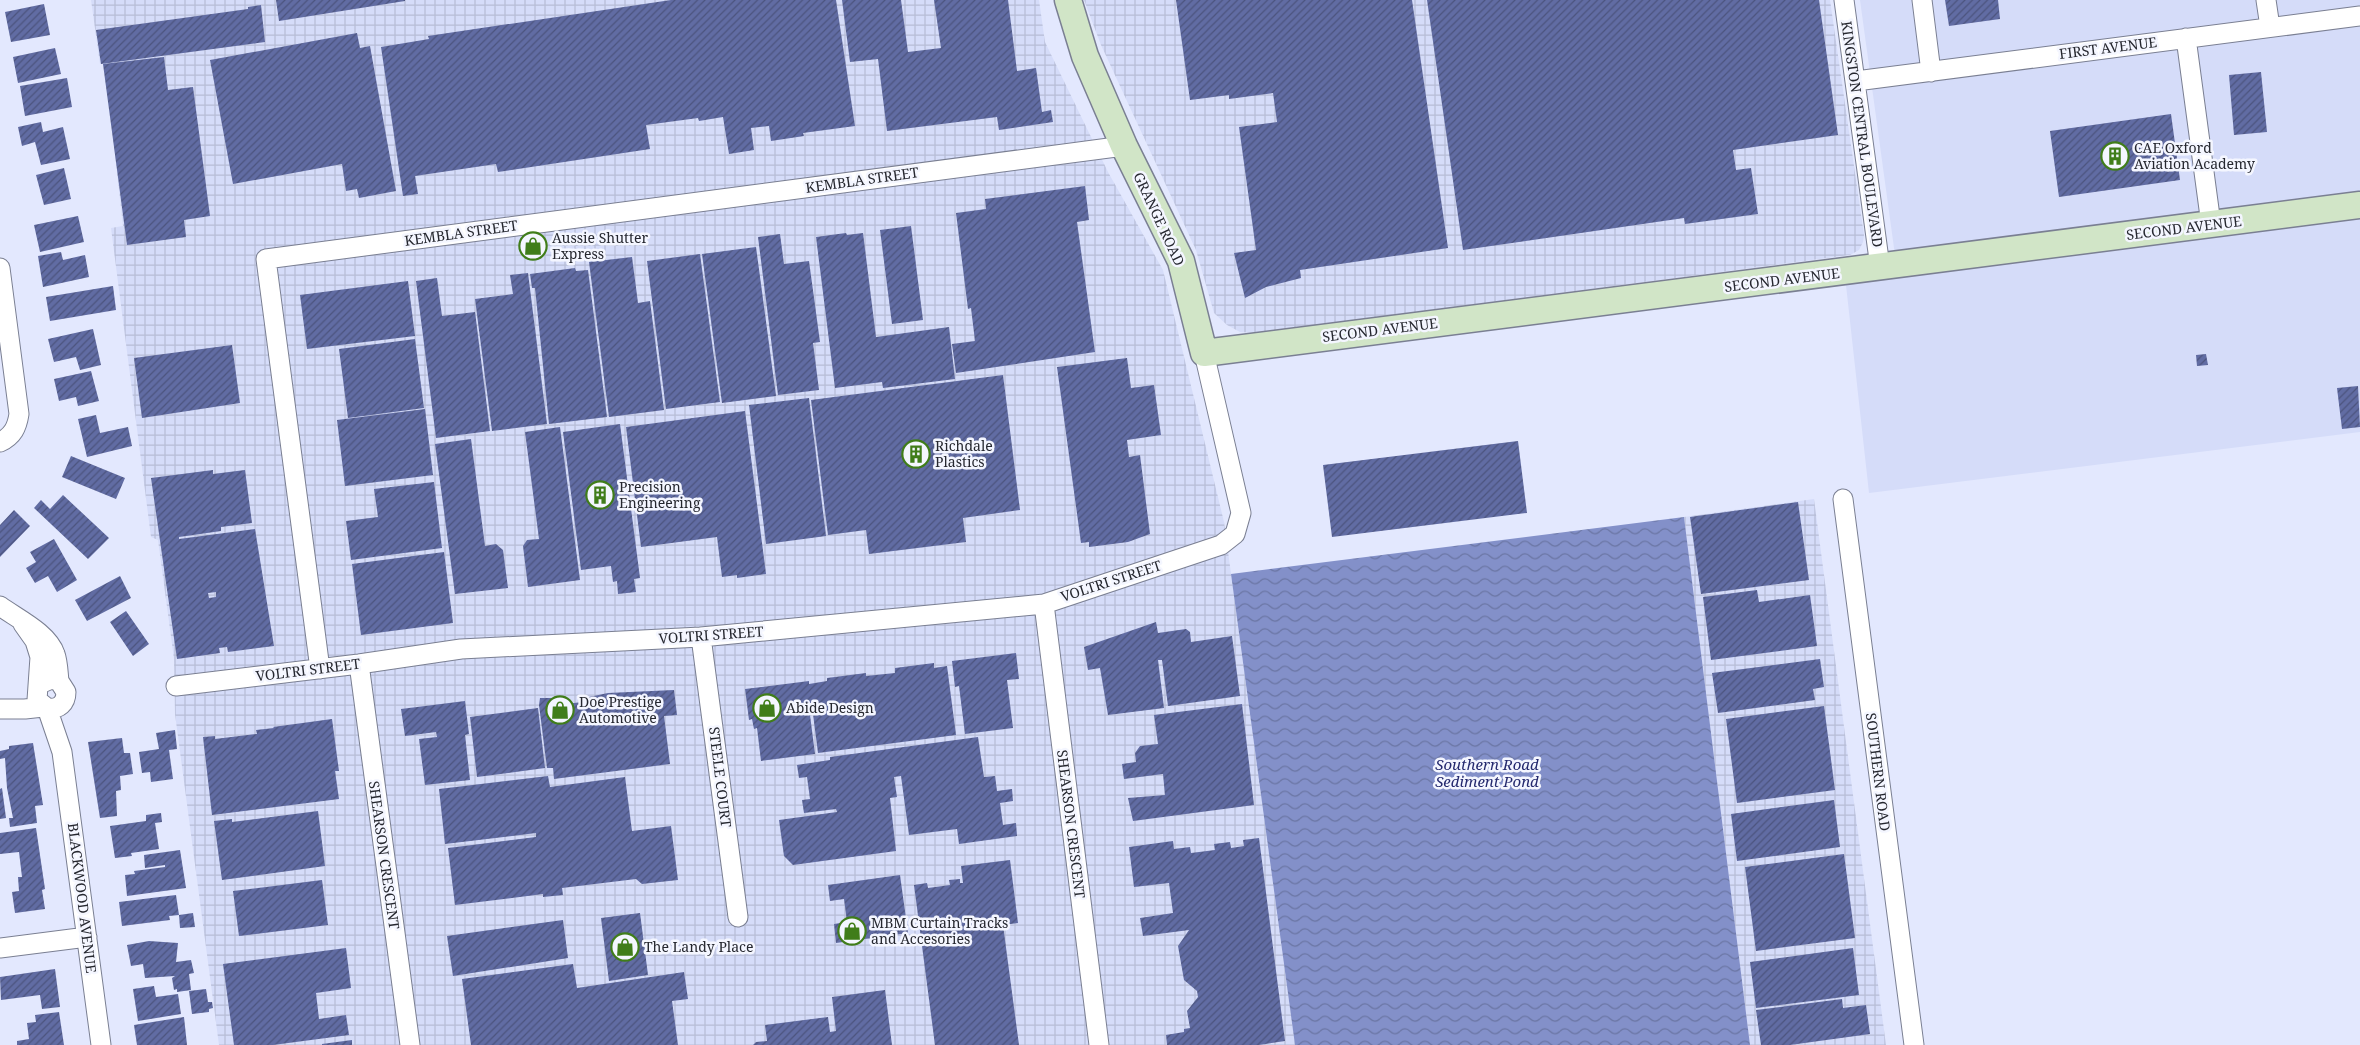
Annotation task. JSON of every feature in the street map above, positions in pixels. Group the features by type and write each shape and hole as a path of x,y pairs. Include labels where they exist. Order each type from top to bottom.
{"main road":[{"name":"GRANGE ROAD","path":"1068,0 1085,56 1124,146 1181,261 1204,353"},
{"name":"SECOND AVENUE","path":"1204,353 2360,205"}],"street":[{"name":"KINGSTON CENTRAL BOULEVARD","path":"1844,0 1880,267"},
{"path":"1922,0 1931,72"},
{"path":"2266,0 2270,27"},
{"name":"FIRST AVENUE","path":"1856,81 2360,16"},
{"path":"2186,38 2211,224"},
{"name":"KEMBLA STREET","path":"320,668 266,259 1124,146"},
{"path":"0,268 18,414 13,433 0,442"},
{"name":"GRANGE ROAD","path":"1204,353 1241,513 1235,534"},
{"name":"SOUTHERN ROAD","path":"1843,499 1914,1045"},
{"name":"VOLTRI STREET","path":"176,686 359,664 461,649 702,637 1044,604 1221,545 1235,534"},
{"name":"SHEARSON CRESCENT","path":"1044,604 1099,1045"},
{"name":"BLACKWOOD AVENUE","path":"0,606 23,624 43,634 51,643 56,655 59,681 47,679 46,699"},
{"name":"BLACKWOOD AVENUE","path":"23,624 35,641 40,657 46,699 62,752 101,1045"},
{"name":"STEELE COURT","path":"702,637 738,917"},
{"name":"SHEARSON CRESCENT","path":"359,664 410,1045"},
{"path":"4,708 25,709 46,699"},
{"path":"0,948 87,936"}],"shaded area":[{"path":"91,0 1039,0 1045,42 1108,172 1163,270 1224,522 1295,1045 219,1045 175,714 174,659 158,540 151,537 111,228 123,226 105,64 100,64"},
{"path":"1084,0 1830,0 1864,235 1863,242 1859,250 1850,255 1255,333 1240,332 1227,325 1214,313 1196,250 1101,45"},
{"path":"1860,0 2360,0 2360,432 1869,493 1846,285 1898,277"},
{"path":"1814,499 1886,1045 1750,1045 1684,517"}],"water":[{"name":"Southern Road Sediment Pond","path":"1684,517 1750,1045 1295,1045 1231,574"}],"building":[{"path":"276,0 405,0 405,1 279,21"},
{"path":"671,0 836,0 855,126 803,133 804,136 771,141 769,126 751,128 754,150 729,154 723,117 699,121 698,118 646,125 650,149 498,172 496,164 415,176 418,194 403,196 381,47 429,39 428,36"},
{"path":"842,0 901,0 908,52 941,48 934,0 1008,0 1017,71 1036,68 1042,112 1051,110 1053,122 999,130 997,117 887,131 878,59 850,62"},
{"path":"1176,0 1412,0 1448,248 1300,270 1301,278 1266,287 1245,298 1234,253 1256,250 1239,127 1277,122 1273,93 1229,99 1229,95 1190,100"},
{"path":"1427,0 1819,0 1838,135 1733,150 1736,170 1751,168 1758,214 1685,224 1684,218 1463,250"},
{"path":"1945,0 1998,0 2000,19 1949,26"},
{"path":"44,4 50,35 11,42 5,12"},
{"path":"261,5 265,42 101,64 96,30 248,9 248,7"},
{"path":"357,33 360,48 370,46 396,191 359,198 357,189 346,191 342,164 233,184 210,60"},
{"path":"55,48 61,74 18,83 13,57"},
{"path":"164,57 168,90 193,87 210,216 184,220 186,237 127,245 103,64"},
{"path":"2261,72 2267,132 2234,135 2229,75"},
{"path":"67,78 72,107 25,116 20,86"},
{"name":"CAE Oxford Aviation Academy","path":"2171,114 2180,180 2059,197 2050,131"},
{"path":"41,122 43,132 63,127 70,159 41,165 35,142 22,146 18,127"},
{"path":"64,168 71,199 44,205 36,175"},
{"path":"1085,186 1089,220 1077,222 1095,352 956,373 952,344 975,341 971,308 968,309 956,213 986,209 985,199"},
{"path":"78,216 84,242 40,252 34,225"},
{"path":"911,226 923,320 892,324 880,230"},
{"path":"846,233 847,235 863,233 876,337 949,327 955,379 883,388 882,382 835,388 816,237"},
{"path":"780,234 784,264 809,261 820,342 813,343 819,390 778,395 758,237"},
{"path":"756,247 776,396 722,403 702,254"},
{"path":"61,252 63,260 85,255 89,277 43,287 38,256"},
{"path":"700,254 720,402 666,409 647,261"},
{"path":"632,257 638,303 650,301 664,410 609,417 589,262"},
{"path":"575,268 576,271 588,270 607,417 549,424 535,288 532,288 530,274"},
{"path":"528,273 547,424 492,431 475,299 513,294 510,275"},
{"path":"437,278 442,316 475,312 490,431 436,438 416,281"},
{"path":"408,281 415,336 307,349 300,295"},
{"path":"113,286 116,310 50,321 46,297"},
{"path":"93,329 101,365 80,370 76,357 54,362 48,339"},
{"path":"415,339 424,408 348,418 339,349"},
{"path":"232,345 240,403 142,418 134,358"},
{"path":"2206,354 2208,365 2197,366 2196,355"},
{"path":"1127,358 1131,388 1154,385 1161,435 1127,440 1129,457 1140,455 1150,534 1128,542 1089,547 1089,542 1081,543 1057,367"},
{"path":"91,371 99,401 78,406 76,397 59,401 54,379"},
{"name":"Richdale Plastics","path":"1003,375 1020,510 963,518 966,542 869,554 866,530 828,535 811,400"},
{"path":"2358,386 2360,427 2342,429 2337,388"},
{"path":"809,398 826,536 766,544 749,405"},
{"path":"425,409 433,475 345,486 337,420"},
{"path":"745,411 766,574 737,578 737,575 722,577 717,537 641,547 626,427"},
{"path":"96,415 100,433 128,427 132,446 87,457 78,419"},
{"name":"Precision Engineering","path":"620,424 640,578 634,579 636,592 618,594 617,581 613,582 611,566 581,570 563,432"},
{"path":"560,427 580,580 528,587 523,546 527,540 539,539 525,432"},
{"path":"471,439 485,546 496,544 503,550 508,588 455,594 435,444"},
{"path":"1518,441 1527,513 1332,537 1323,465"},
{"path":"71,456 125,478 116,499 62,477"},
{"path":"213,470 213,474 245,470 252,523 221,527 221,531 179,537 179,539 255,529 274,646 228,652 227,647 219,648 220,653 177,659 151,478","holes":["216,592 216,597 209,598 208,593"]},
{"path":"434,482 442,548 351,560 346,521 378,517 374,489"},
{"path":"63,495 109,538 88,559 34,508 41,500 50,509"},
{"path":"1798,502 1809,580 1701,594 1690,517"},
{"path":"14,510 30,526 0,557 0,525"},
{"path":"54,539 77,580 57,592 48,576 35,583 26,568 36,562 30,552"},
{"path":"444,552 453,623 361,635 352,564"},
{"path":"120,576 131,598 87,621 75,600"},
{"path":"1757,590 1759,602 1810,595 1817,646 1711,660 1703,597"},
{"path":"126,611 149,644 133,656 110,622"},
{"path":"1156,622 1158,633 1186,629 1190,632 1191,642 1232,636 1240,696 1168,706 1162,660 1158,660 1164,708 1108,715 1100,668 1088,670 1084,647"},
{"path":"1016,653 1019,679 1007,680 1013,728 965,734 959,686 955,687 952,661"},
{"path":"1820,659 1824,687 1813,689 1815,700 1718,713 1712,673"},
{"path":"934,663 934,668 947,666 956,735 818,753 813,714 810,715 815,754 761,761 757,728 754,729 752,719 749,720 745,689 809,681 809,684 827,681 827,678 866,673 866,676 895,673 895,668"},
{"path":"674,690 677,715 664,716 670,764 554,779 553,768 547,768 539,705 540,698 559,698 559,703 574,703 590,701 589,697 608,693"},
{"path":"465,701 469,734 465,735 470,780 425,785 419,739 437,737 436,732 405,736 401,709"},
{"path":"1242,704 1254,805 1133,821 1128,798 1165,795 1163,774 1124,779 1122,764 1136,762 1135,753 1140,746 1158,744 1154,715"},
{"path":"1824,706 1835,790 1737,803 1726,719"},
{"path":"538,708 545,768 477,777 470,717"},
{"path":"332,719 339,771 335,771 339,799 212,815 203,737 215,736 215,739 257,734 256,730"},
{"path":"175,730 177,749 169,750 173,779 151,782 150,772 142,773 139,752 159,749 156,733"},
{"path":"978,737 984,777 995,776 997,791 1012,789 1013,801 1000,803 1003,825 1016,823 1017,836 959,844 957,829 909,835 901,776 894,777 897,797 890,798 896,851 793,865 784,856 779,820 837,812 836,809 804,813 802,800 810,799 807,777 799,778 797,765 830,760 830,757"},
{"path":"122,738 124,753 130,753 133,774 120,776 121,790 116,791 117,816 100,818 88,742"},
{"path":"33,743 43,805 35,806 37,823 10,827 9,818 13,818 7,788 5,758 0,759 0,751 9,749 9,746"},
{"path":"548,776 550,787 625,777 632,831 671,826 678,880 642,884 636,879 562,888 563,895 543,897 543,894 455,905 448,848 536,837 536,833 445,844 439,789"},
{"path":"2,788 6,818 0,819 0,789"},
{"path":"1834,800 1840,847 1737,861 1731,814"},
{"path":"318,811 325,866 222,880 214,821 232,819 232,822"},
{"path":"161,813 162,822 155,823 159,849 131,853 132,856 115,858 110,826 146,821 146,815"},
{"path":"36,828 45,889 42,890 45,909 15,913 12,892 19,891 18,877 22,877 19,852 0,854 0,833"},
{"path":"1259,838 1285,1041 1259,1045 1167,1045 1166,1035 1184,1032 1184,1029 1190,1028 1187,1011 1198,997 1197,991 1184,980 1178,946 1189,930 1143,936 1140,918 1173,913 1169,883 1134,887 1129,847 1173,841 1174,849 1190,847 1191,853 1215,850 1214,844 1230,842 1231,848 1244,846 1243,840"},
{"path":"180,850 186,888 127,896 125,875 135,874 134,871 165,867 165,865 145,868 144,855"},
{"path":"1844,854 1855,938 1756,951 1745,867"},
{"path":"1010,860 1018,923 1003,925 1019,1045 935,1045 914,885 927,883 928,888 950,885 949,880 960,879 960,883 963,883 961,866"},
{"path":"900,875 908,933 836,943 834,924 847,922 844,899 830,901 828,885"},
{"path":"322,880 328,925 239,936 233,891"},
{"path":"176,895 179,915 169,916 170,920 122,926 119,902"},
{"path":"193,913 195,927 180,928 179,915"},
{"name":"The Landy Place","path":"640,913 648,975 609,981 601,918"},
{"path":"563,920 568,958 453,976 447,936"},
{"path":"149,941 178,943 176,962 191,960 194,973 189,974 191,990 177,992 177,989 174,990 172,978 175,976 145,978 143,964 131,966 127,945"},
{"path":"346,948 351,988 316,993 319,1019 346,1015 349,1035 273,1045 234,1045 223,964"},
{"path":"1853,948 1859,995 1756,1008 1750,962"},
{"path":"573,964 577,988 684,972 688,999 672,1001 678,1045 471,1045 462,979"},
{"path":"55,969 60,1007 42,1009 40,995 1,1000 0,977"},
{"path":"154,986 156,997 178,994 181,1014 138,1021 133,989"},
{"path":"206,989 208,1002 212,1002 213,1008 209,1009 209,1012 192,1014 189,991"},
{"path":"885,990 892,1045 753,1045 756,1042 767,1041 765,1025 828,1017 830,1032 836,1031 832,997"},
{"path":"1842,999 1843,1008 1866,1005 1870,1034 1790,1045 1761,1045 1756,1010"},
{"path":"59,1012 64,1045 17,1045 17,1041 29,1039 27,1023 36,1022 35,1015"},
{"path":"184,1017 187,1045 137,1045 134,1025"},
{"path":"352,1040 352,1045 322,1045 322,1044"}],"place":[{"name":"CAE Oxford Aviation Academy","path":"2115,156"},
{"name":"Aussie Shutter Express","path":"533,246"},
{"name":"Richdale Plastics","path":"916,454"},
{"name":"Precision Engineering","path":"600,495"},
{"name":"Abide Design","path":"767,708"},
{"name":"Doe Prestige Automotive","path":"560,710"},
{"name":"MBM Curtain Tracks and Accesories","path":"852,931"},
{"name":"The Landy Place","path":"625,947"}]}
